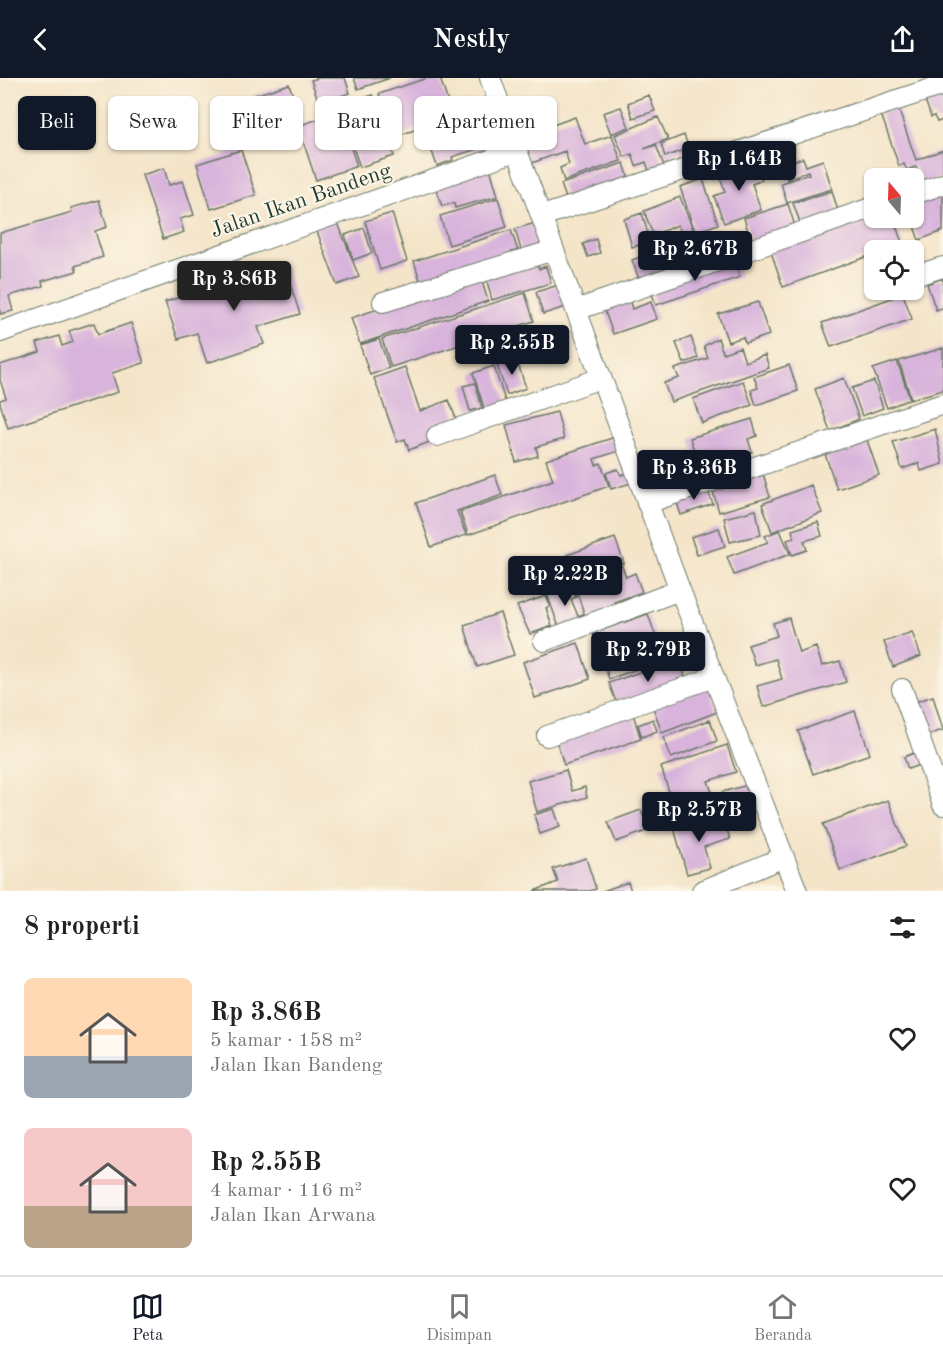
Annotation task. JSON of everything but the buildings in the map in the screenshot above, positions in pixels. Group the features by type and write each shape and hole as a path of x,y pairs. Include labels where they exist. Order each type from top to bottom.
{"street":[{"path":"490,78 647,503 797,891"},
{"path":"542,216 943,85"},
{"name":"Jalan Ikan Bandeng","path":"0,332 516,151"},
{"path":"924,190 943,183"},
{"path":"576,310 864,210"},
{"path":"383,302 554,250"},
{"path":"924,273 943,267"},
{"path":"436,436 601,378"},
{"path":"647,503 943,404"},
{"path":"544,641 680,590"},
{"path":"547,736 714,677"},
{"path":"902,690 943,805"},
{"path":"702,891 784,856"}]}
